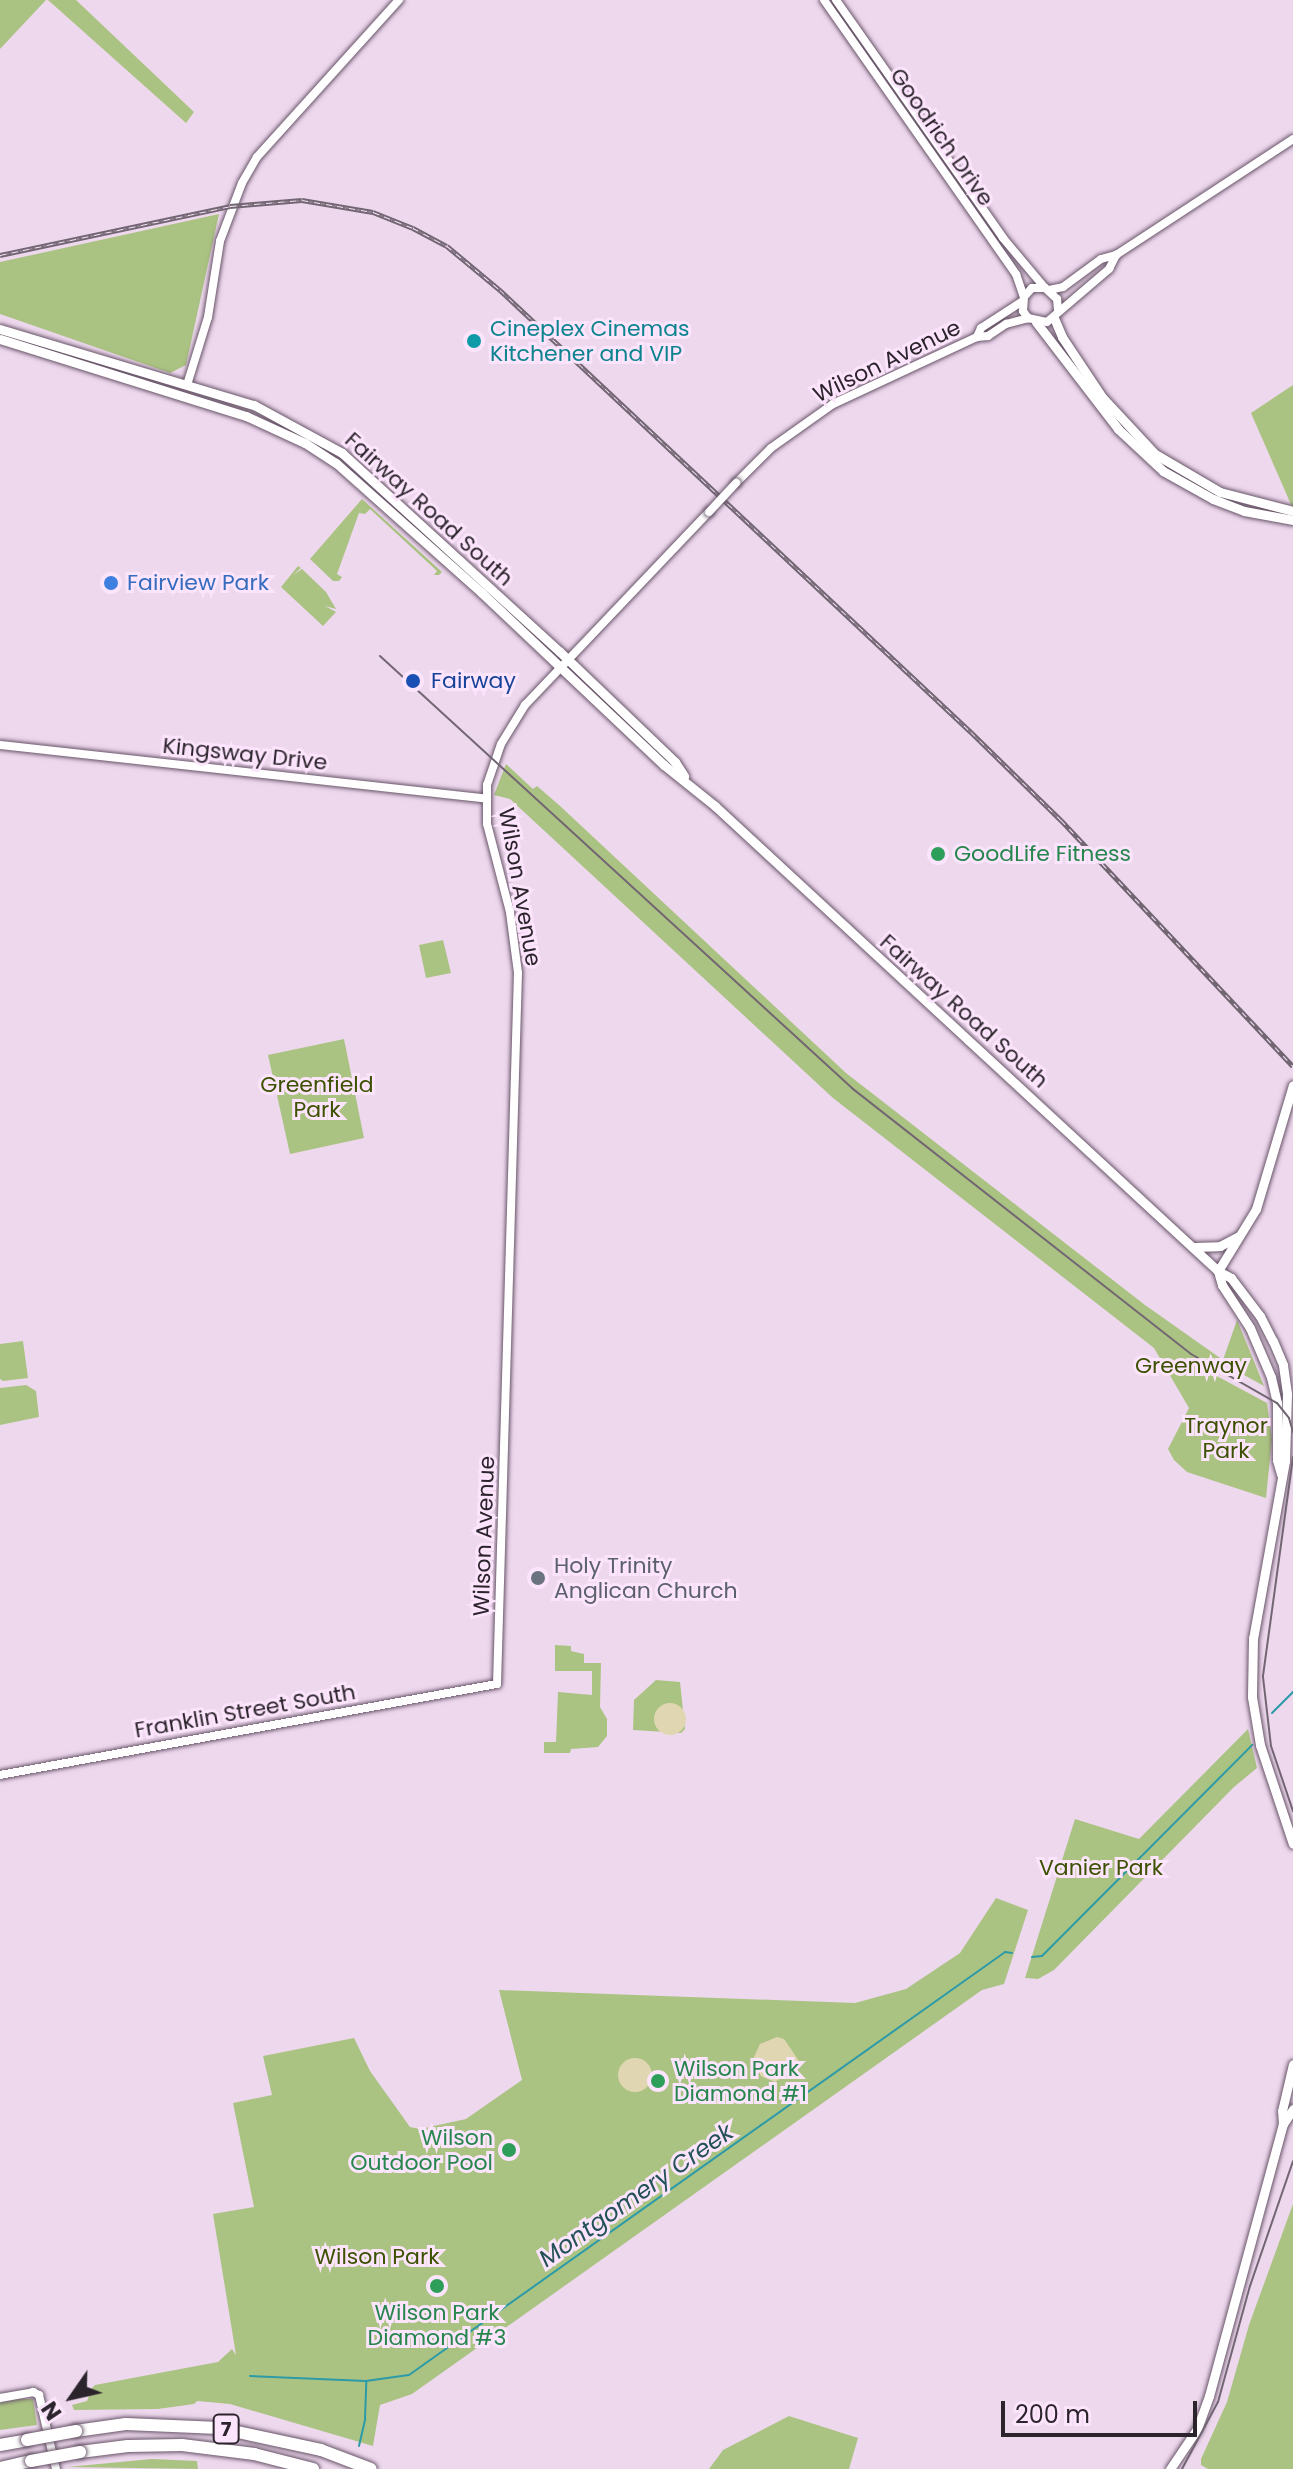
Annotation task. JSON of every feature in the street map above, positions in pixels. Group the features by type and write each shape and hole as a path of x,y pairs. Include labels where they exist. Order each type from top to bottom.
{"highway":[{"name":"7","path":"0,2442 126,2424 219,2428 321,2450 371,2469"},
{"name":"7","path":"0,2468 80,2452 128,2446 182,2445 254,2454 313,2469"}],"main road":[{"path":"1056,314 1062,337 1102,397 1155,454 1220,492 1293,511"},
{"path":"1032,320 1118,429 1163,471 1213,499 1244,511 1293,520"},
{"name":"Fairway Road South","path":"0,329 277,415 342,453 569,660 675,762 685,778"},
{"name":"Fairway Road South","path":"0,339 246,416 322,453 403,520 664,765 685,778 1218,1271 1231,1278 1260,1316 1285,1376 1285,1461 1281,1474"},
{"path":"1293,1085 1265,1182 1242,1235 1218,1271 1222,1285 1256,1340 1271,1377 1277,1403 1281,1474 1253,1638 1252,1697 1260,1745 1293,1844"},
{"path":"1194,1247 1220,1246 1242,1235"},
{"path":"1283,2124 1282,2111 1293,2064"},
{"path":"1170,2469 1197,2429 1209,2396 1283,2124 1293,2109"}],"street":[{"path":"187,385 208,317 220,241 242,183 257,157 399,0"},
{"name":"Goodrich Drive","path":"824,0 1016,274 1023,299"},
{"name":"Goodrich Drive","path":"836,0 1003,238 1047,289"},
{"path":"977,337 981,328 1023,299 1032,288 1063,287 1101,259 1116,255 1293,139"},
{"path":"1056,314 1109,269 1116,255"},
{"path":"1047,289 1057,299 1056,314"},
{"path":"1023,299 1023,311 1032,320"},
{"name":"Wilson Avenue","path":"497,1684 518,973 510,912 487,824 486,799 494,761 510,726 560,668 771,448 833,404 977,337 988,336 1006,324 1056,314"},
{"name":"Kingsway Drive","path":"0,745 486,799"},
{"name":"Franklin Street South","path":"0,1775 497,1684"},
{"path":"0,2398 33,2392 39,2395 56,2469"}],"green space":[{"path":"0,0 46,0 0,49"},
{"path":"48,0 76,0 194,112 186,123"},
{"path":"219,214 186,365 170,373 0,314 0,262"},
{"path":"1293,385 1293,509 1251,413"},
{"path":"362,499 442,572 434,575 437,571 370,509 365,514 359,513 337,574 342,577 339,581 333,581 310,559"},
{"path":"298,566 301,568 293,575 302,569 326,592 336,609 325,606 336,612 323,626 281,587"},
{"name":"Greenway","path":"506,764 533,789 537,786 559,805 846,1073 1145,1305 1223,1360 1237,1320 1264,1386 1222,1363 1213,1374 1267,1403 1272,1439 1266,1498 1187,1472 1174,1460 1168,1449 1189,1408 1154,1348 833,1098 510,799 494,795"},
{"path":"443,940 451,973 426,978 419,945"},
{"name":"Greenfield Park","path":"344,1039 364,1138 290,1154 268,1055"},
{"path":"23,1341 28,1378 3,1381 0,1379 0,1344"},
{"path":"26,1385 36,1391 39,1417 0,1425 0,1388"},
{"path":"555,1645 571,1646 571,1651 584,1654 584,1663 601,1663 600,1707 607,1719 607,1736 598,1747 571,1749 570,1753 544,1753 544,1742 556,1742 558,1692 592,1695 592,1671 555,1671"},
{"path":"656,1680 680,1682 685,1729 681,1733 633,1730 634,1700"},
{"name":"Vanier Park","path":"1248,1729 1257,1768 1234,1787 1054,1970 1038,1979 1025,1978 1075,1819 1139,1839"},
{"name":"Wilson Park","path":"996,1898 1028,1910 1004,1984 982,1990 412,2394 380,2405 373,2446 230,2404 197,2401 158,2409 74,2410 72,2405 87,2401 89,2396 83,2397 95,2385 218,2362 232,2349 236,2355 213,2214 254,2207 233,2103 272,2095 263,2056 354,2038 370,2071 410,2127 420,2129 466,2119 522,2080 499,1990 855,2003 906,1989 960,1953"},
{"path":"1293,2204 1293,2469 1208,2469 1201,2465 1201,2459 1227,2402 1249,2325"},
{"path":"33,2399 37,2425 0,2430 0,2403"},
{"path":"789,2416 858,2438 849,2469 709,2469 723,2450"},
{"path":"152,2459 197,2461 198,2469 67,2467"}],"sand":[{"path":"670,1703 681,1708 686,1719 681,1730 670,1735 659,1730 654,1719 659,1708"},
{"path":"777,2037 784,2039 799,2061 797,2067 775,2082 761,2076 753,2059 760,2044"},
{"path":"635,2058 647,2063 652,2075 647,2087 635,2092 623,2087 618,2075 623,2063"}],"waterway":[{"name":"Montgomery Creek","path":"1272,1713 1293,1692"},
{"name":"Montgomery Creek","path":"1032,1957 1042,1956 1252,1745"},
{"name":"Montgomery Creek","path":"250,2376 366,2381 409,2375 1005,1952 1012,1953"},
{"path":"359,2446 365,2419 366,2382"}],"tram line":[{"path":"380,656 853,1089 1191,1354 1277,1403 1289,1418 1293,1432"},
{"path":"1293,1457 1263,1677 1271,1746 1293,1811"},
{"path":"1182,2469 1218,2402 1250,2286 1293,2161"}],"railway":[{"path":"0,255 230,206 302,200 373,212 447,246 500,290 971,732 1061,820 1293,1066"}],"place":[{"name":"Cineplex Cinemas Kitchener and VIP","path":"474,341"},
{"name":"Fairview Park","path":"111,583"},
{"name":"Fairway","path":"413,681"},
{"name":"GoodLife Fitness","path":"938,854"},
{"name":"Holy Trinity Anglican Church","path":"538,1578"},
{"name":"Wilson Park Diamond #1","path":"658,2081"},
{"name":"Wilson Outdoor Pool","path":"509,2150"},
{"name":"Wilson Park Diamond #3","path":"437,2286"}],"park label":[{"name":"Traynor Park","path":"1226,1438"}]}
